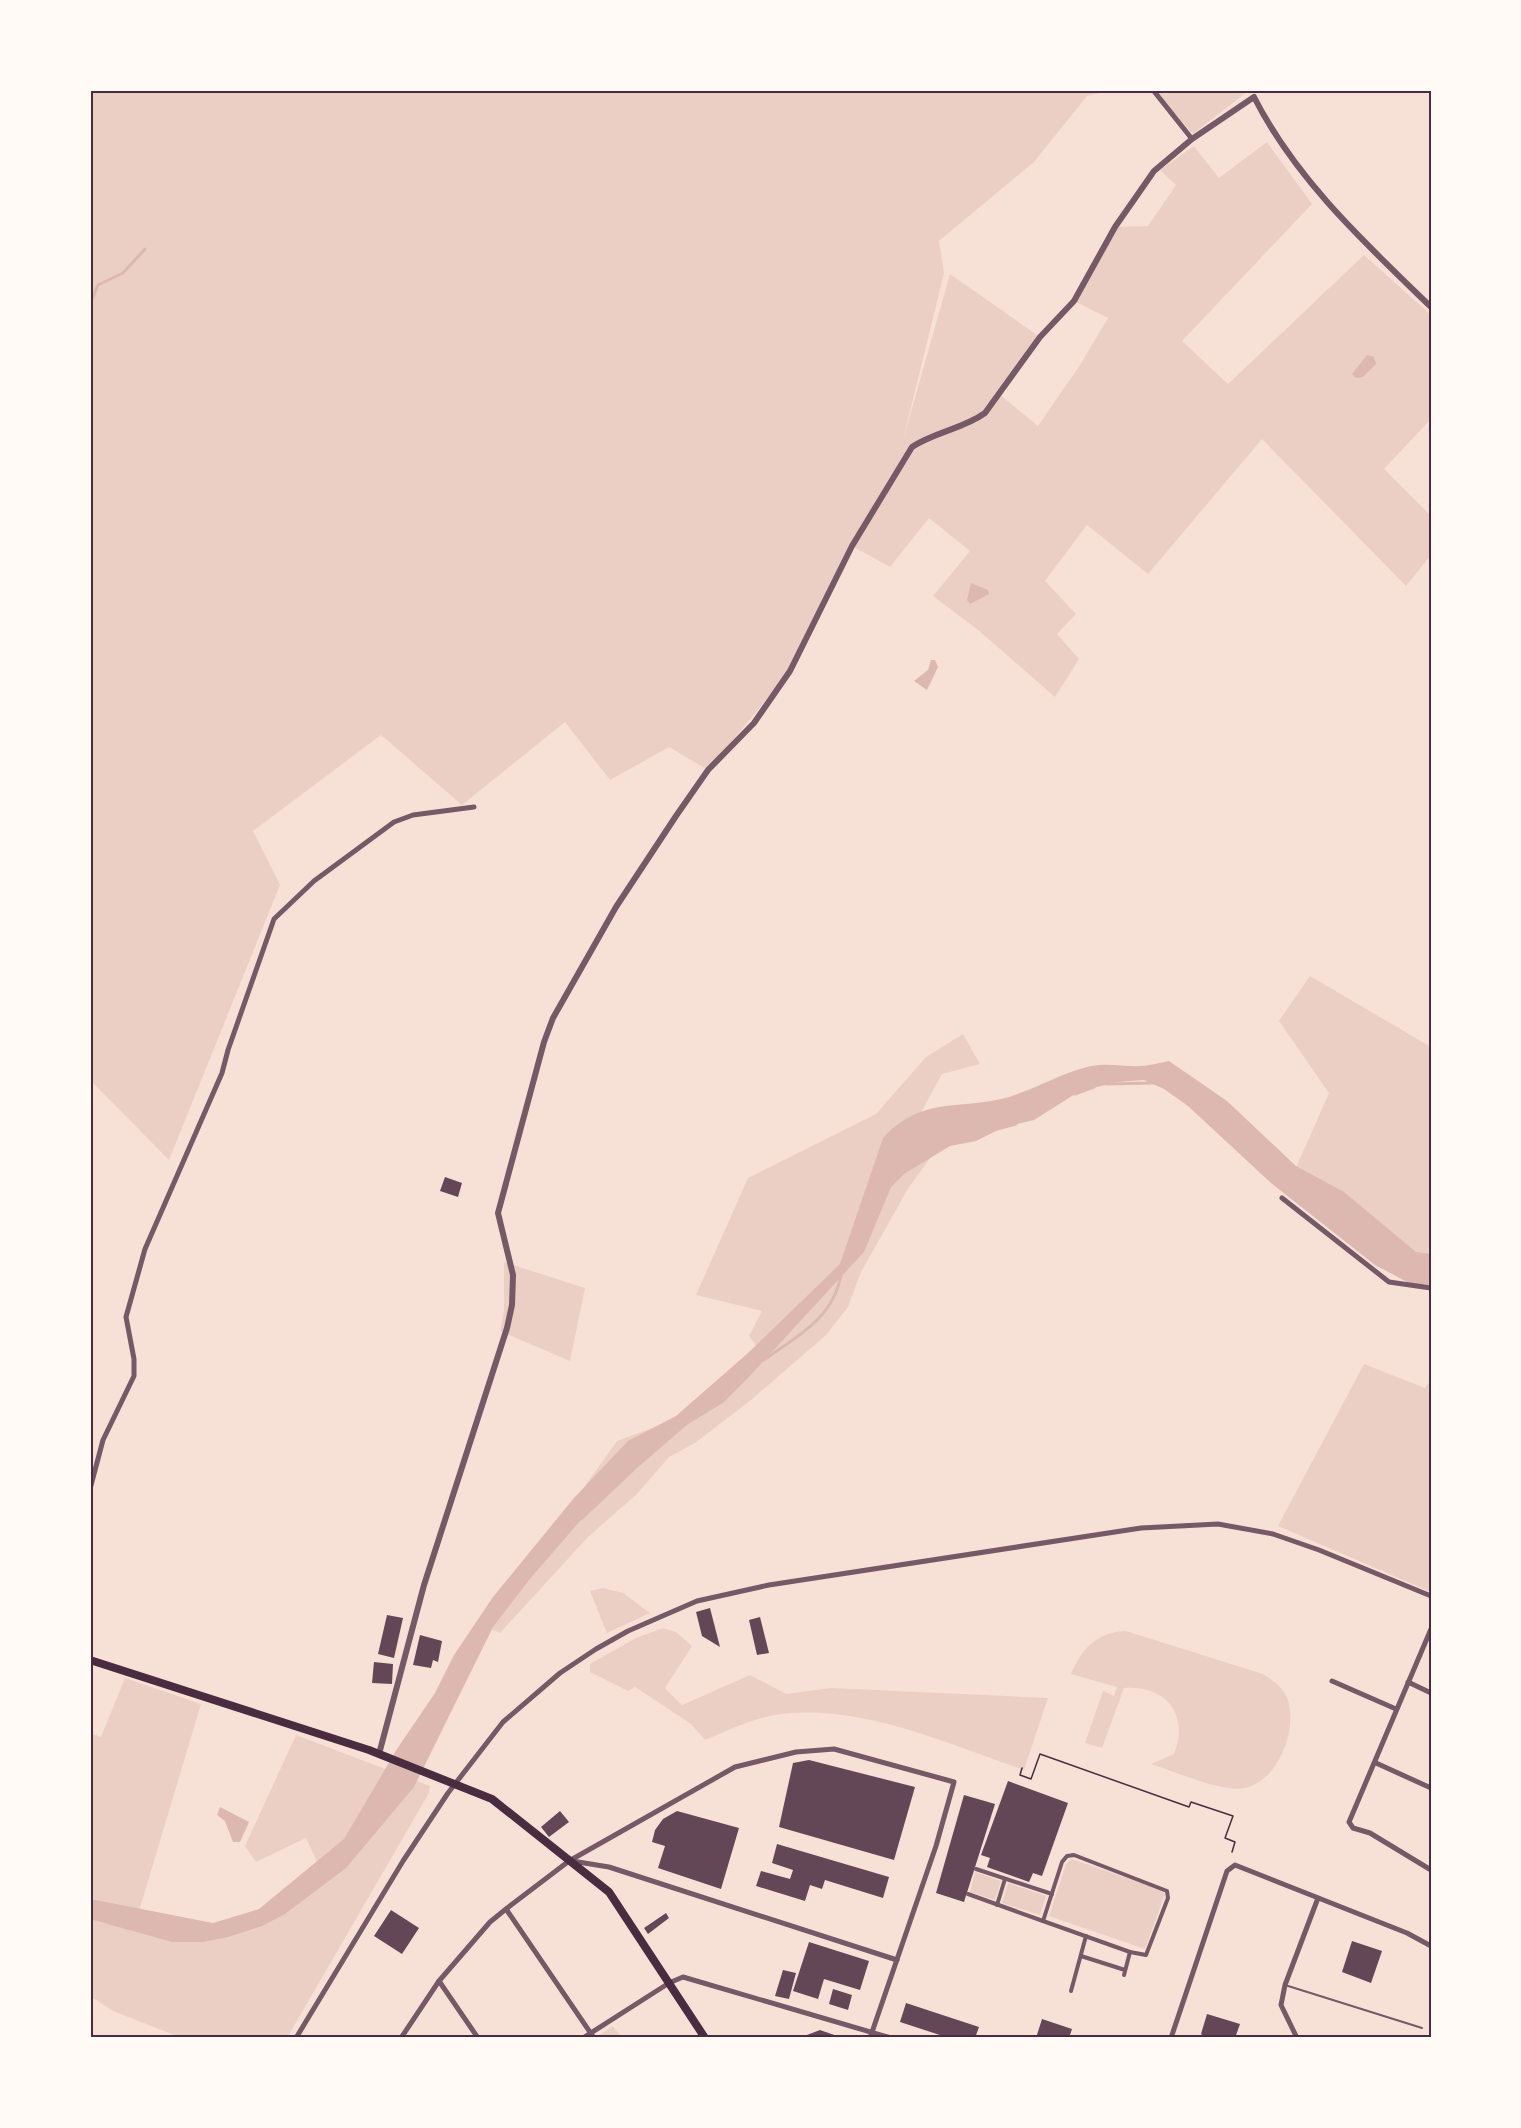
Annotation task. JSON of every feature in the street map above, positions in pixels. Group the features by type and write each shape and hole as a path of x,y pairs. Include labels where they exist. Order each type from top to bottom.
{"main road":[{"path":"90,1660 382,1755 492,1799 609,1892 705,2038"}],"street":[{"path":"1153,90 1192,139"},
{"path":"382,1755 424,1585 507,1328 512,1305 513,1275 498,1213 553,1018 616,907 676,816 708,770 754,723 790,671 852,546 912,447 926,438 975,420 984,413 1040,337 1074,301 1115,227 1154,171 1192,139 1254,98 1265,118 1333,211 1431,307"},
{"path":"90,1489 103,1440 134,1376 134,1359 126,1317 145,1249 222,1073 274,919 314,881 394,822 425,813 474,807"},
{"path":"1282,1198 1389,1282 1431,1288"},
{"path":"296,2038 403,1861 456,1783 503,1722 578,1661 628,1630 662,1615 733,1591 1141,1528 1218,1524 1266,1533 1310,1546 1431,1596"},
{"path":"1431,1629 1349,1822 1353,1828 1370,1833 1431,1870"},
{"path":"1332,1681 1396,1709"},
{"path":"1408,1682 1431,1693"},
{"path":"400,2038 439,1981 490,1922 569,1861 735,1767 796,1752 834,1749 954,1782 936,1846 871,2035"},
{"path":"1376,1763 1431,1788"},
{"path":"968,1894 1130,1952 1146,1955 1150,1951 1168,1898 1167,1891 1074,1855 1067,1856 1062,1862 1043,1920"},
{"path":"569,1861 609,1866 897,1960"},
{"path":"1171,2038 1227,1871 1235,1865 1407,1933 1431,1946"},
{"path":"976,1869 1052,1894"},
{"path":"998,1905 1005,1879"},
{"path":"1297,2038 1281,2005 1285,1984 1318,1898"},
{"path":"506,1909 593,2036"},
{"path":"1071,1991 1086,1936"},
{"path":"1081,1956 1124,1973 1130,1952"},
{"path":"584,2038 593,2036 669,1983 683,1977 871,2035 891,2038"},
{"path":"439,1981 478,2038"}],"lane":[{"path":"1285,1984 1422,2028"}],"path":[{"path":"1022,1768 1020,1775 1031,1779 1040,1754 1189,1807 1191,1802 1233,1816 1225,1838 1235,1842 1232,1852"}],"shaded area":[{"path":"90,90 1114,90 1087,96 1034,162 939,241 944,273 903,440 950,274 1040,337 999,394 1038,426 1080,365 1108,318 1074,301 1115,227 1148,226 1176,185 1160,170 1194,146 1219,178 1267,142 1312,204 1182,341 1228,384 1364,255 1431,315 1431,419 1384,469 1431,516 1431,555 1406,586 1262,439 1148,574 1087,525 1045,581 1076,614 1057,634 1079,659 1055,697 978,630 933,596 970,551 929,518 890,567 852,546 790,671 708,770 669,747 610,780 565,722 462,805 381,735 253,831 280,885 169,1160 90,1080"},
{"path":"1153,90 1249,90 1193,134"},
{"path":"1367,355 1374,357 1376,364 1363,377 1356,378 1352,374"},
{"path":"971,583 988,590 989,594 970,604 967,600"},
{"path":"931,660 935,660 938,667 927,690 914,681 928,670"},
{"path":"1310,976 1431,1047 1431,1270 1288,1186 1329,1093 1279,1021"},
{"path":"963,1034 980,1064 942,1074 912,1129 934,1153 909,1187 861,1272 848,1307 826,1335 751,1400 695,1443 669,1457 637,1494 588,1537 500,1633 478,1624 570,1507 617,1441 666,1423 766,1359 749,1336 762,1311 696,1295 748,1178 876,1114 926,1057"},
{"path":"1169,1061 1227,1101 1296,1166 1344,1192 1416,1252 1431,1254 1431,1285 1411,1284 1375,1265 1271,1183 1188,1106 1164,1089 1144,1080 1118,1082 1080,1091 1034,1120 1004,1127 976,1141 950,1146 904,1174 891,1187 864,1252 748,1378 723,1403 688,1424 593,1506 529,1580 493,1627 414,1787 346,1868 285,1914 262,1926 203,1942 172,1942 90,1919 90,1899 213,1923 259,1909 344,1839 397,1749 435,1693 454,1655 493,1597 574,1498 628,1441 676,1416 748,1353 840,1264 883,1138 897,1125 910,1116 924,1111 1001,1099 1087,1067 1142,1066"},
{"path":"504,1262 585,1288 570,1361 500,1331 504,1311"},
{"path":"1364,1364 1425,1388 1431,1380 1431,1592 1278,1526"},
{"path":"603,1588 623,1593 650,1613 607,1633 590,1591"},
{"path":"663,1628 676,1632 692,1646 665,1688 682,1705 750,1675 786,1694 831,1688 1048,1698 1024,1770 902,1728 838,1714 775,1715 748,1722 705,1740 691,1724 635,1687 628,1691 590,1672 590,1664 636,1638"},
{"path":"1126,1631 1263,1674 1279,1686 1289,1704 1289,1733 1277,1762 1268,1774 1257,1783 1235,1789 1211,1784 1151,1764 1174,1754 1179,1726 1176,1715 1162,1697 1139,1688 1124,1688 1102,1748 1085,1743 1103,1691 1114,1696 1117,1687 1071,1674 1080,1656 1092,1643 1107,1634"},
{"path":"125,1678 201,1704 134,1928 240,1930 318,1864 306,1838 256,1862 245,1846 296,1735 430,1786 429,1793 287,2038 182,2038 113,2011 90,1996 90,1733 101,1737"},
{"path":"220,1807 249,1822 240,1842 233,1842 225,1821 217,1815"},
{"path":"1072,1859 1161,1890 1165,1894 1145,1949 1049,1916 1066,1864"},
{"path":"975,1872 1001,1881 995,1900 970,1892"},
{"path":"1008,1883 1046,1896 1040,1915 1002,1903"},
{"path":"612,2026 623,2038 596,2038"}],"building":[{"path":"445,1177 462,1183 458,1197 440,1191"},
{"path":"710,1608 720,1647 702,1636 696,1612"},
{"path":"387,1615 403,1618 394,1658 378,1654"},
{"path":"760,1617 769,1653 757,1655 749,1620"},
{"path":"420,1635 442,1641 438,1662 433,1660 431,1668 413,1665"},
{"path":"374,1662 393,1664 392,1684 372,1683"},
{"path":"809,1760 915,1787 894,1860 779,1827 793,1763"},
{"path":"1008,1781 1068,1803 1042,1876 1033,1873 1029,1882 987,1867 990,1858 981,1855"},
{"path":"964,1795 995,1804 964,1902 936,1893"},
{"path":"560,1811 569,1822 549,1837 541,1827"},
{"path":"677,1811 739,1828 721,1889 658,1868 665,1846 652,1842 655,1830 663,1819"},
{"path":"777,1844 889,1877 883,1898 825,1880 822,1889 810,1885 805,1901 756,1886 761,1871 790,1879 793,1870 772,1863"},
{"path":"391,1910 419,1928 402,1954 374,1936"},
{"path":"666,1913 669,1918 648,1934 644,1928"},
{"path":"1352,1941 1382,1951 1371,1983 1342,1972"},
{"path":"809,1942 869,1961 860,1990 824,1979 818,1999 793,1991"},
{"path":"783,1970 796,1973 789,1999 775,1996"},
{"path":"833,1989 852,1995 848,2010 829,2004"},
{"path":"906,2003 979,2027 975,2038 949,2038 900,2022"},
{"path":"1207,2014 1240,2024 1235,2038 1207,2038 1201,2034"},
{"path":"1042,2019 1072,2029 1069,2038 1036,2038"},
{"path":"820,2030 843,2038 799,2038"}],"waterway":[{"path":"90,304 98,285 123,273 145,249"},
{"path":"1106,1084 1153,1083"},
{"path":"1075,1094 1094,1087"},
{"path":"997,1129 1016,1124"},
{"path":"764,1360 801,1334 822,1315 837,1290 841,1275"},
{"path":"581,1519 633,1470"}]}
